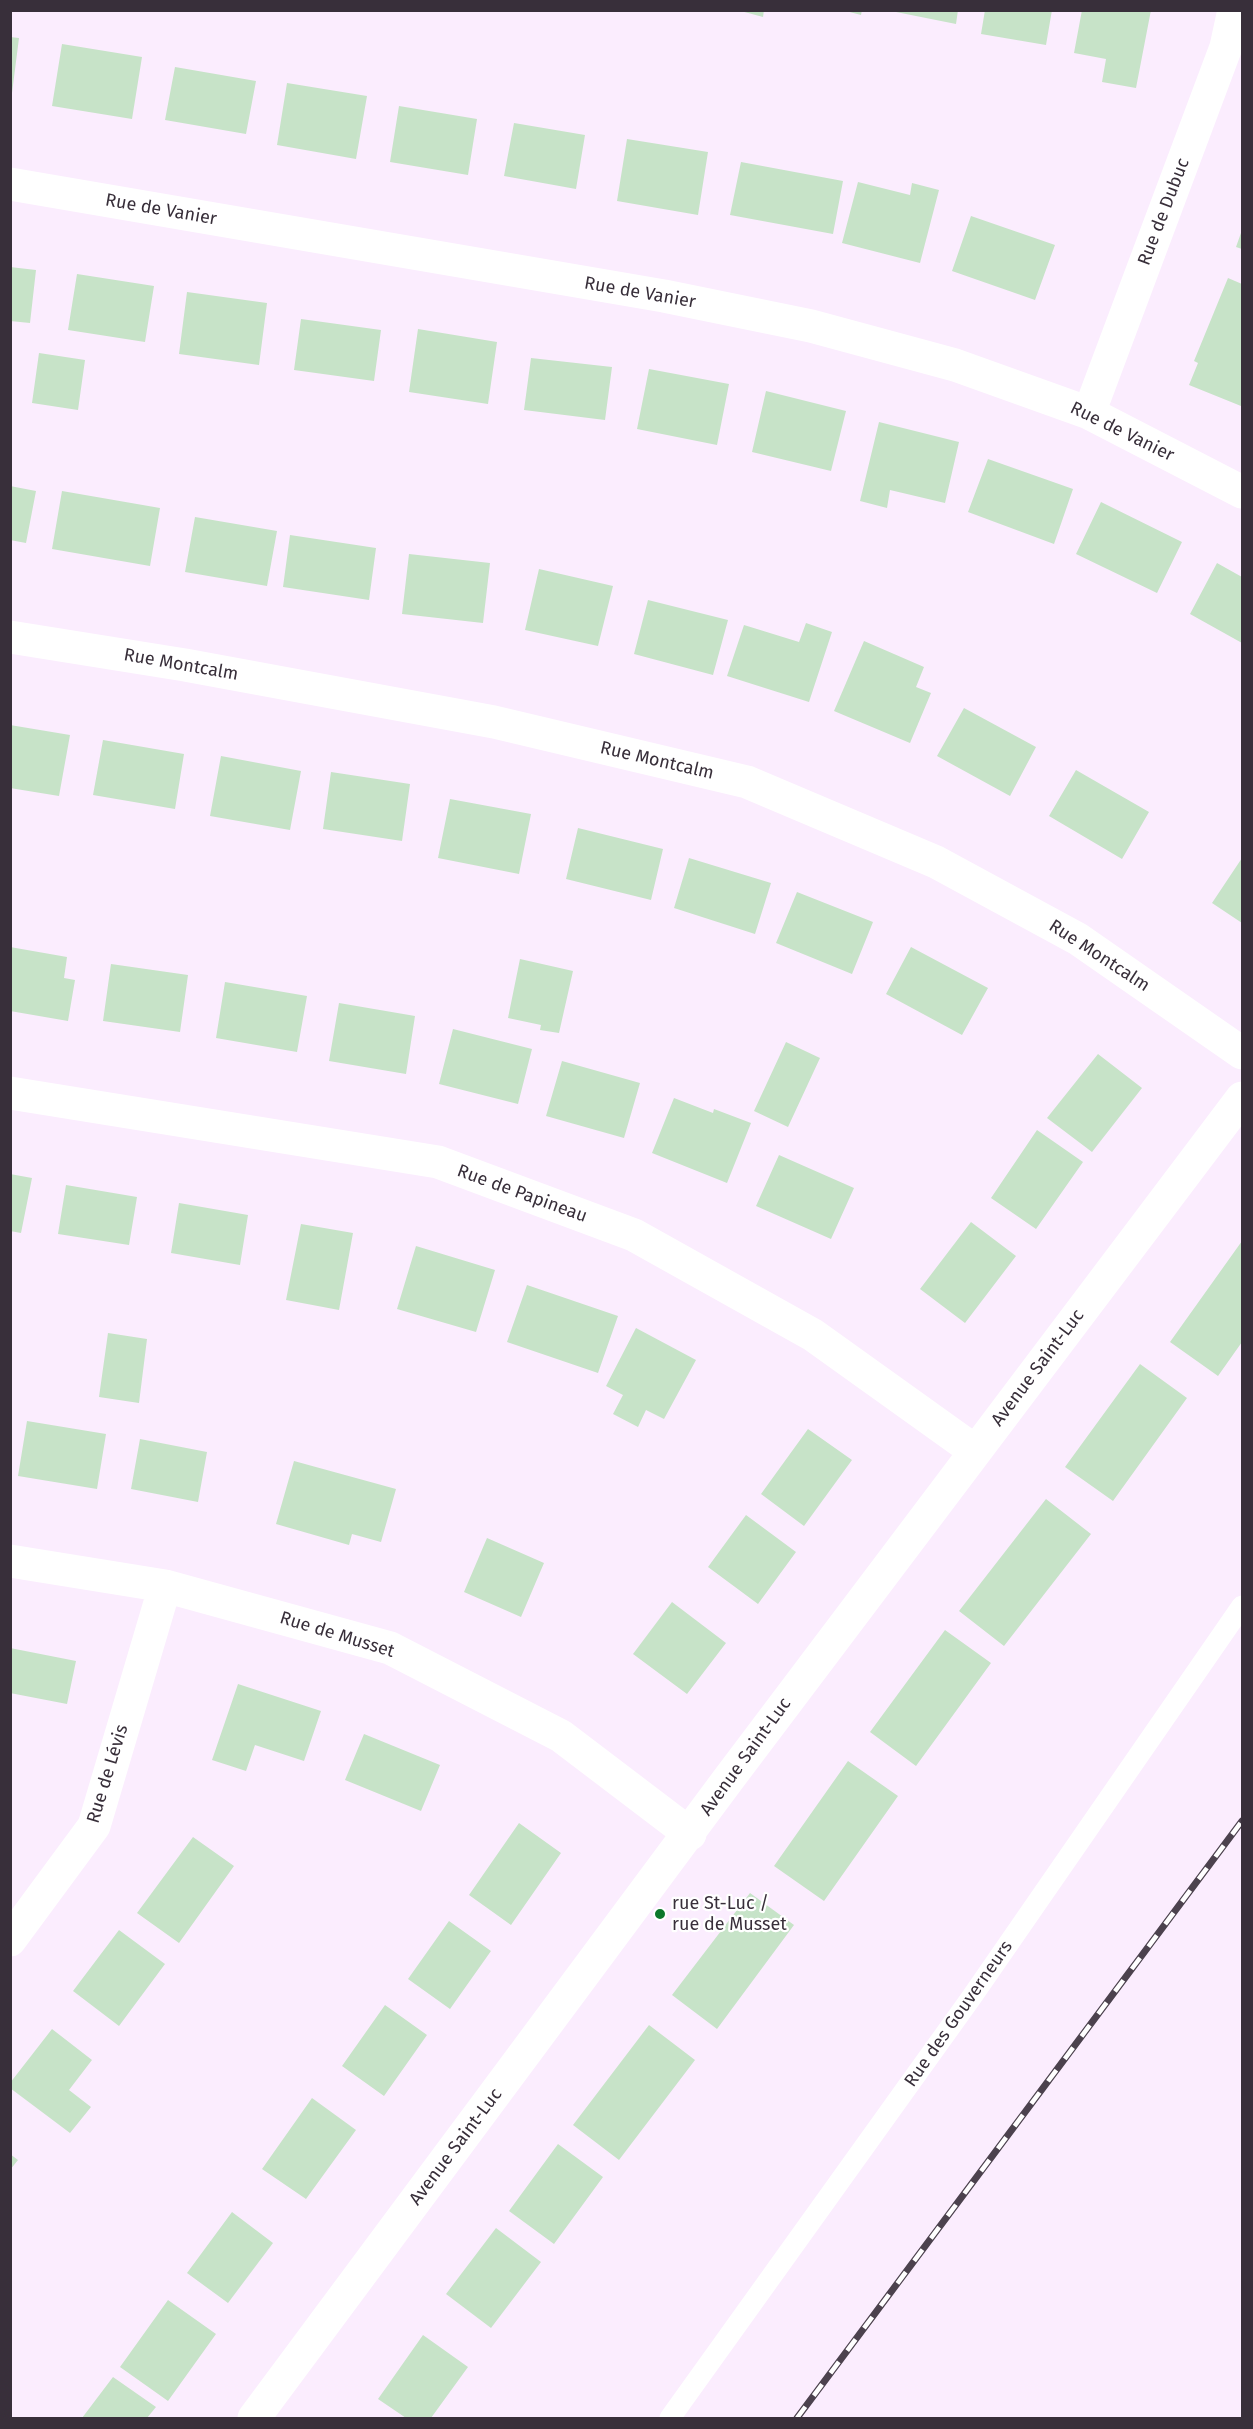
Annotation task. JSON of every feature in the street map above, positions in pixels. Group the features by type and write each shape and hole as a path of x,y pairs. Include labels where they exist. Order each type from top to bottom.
{"street":[{"name":"Rue de Dubuc","path":"1089,413 1226,46 1234,10"},
{"name":"Rue de Vanier","path":"10,184 653,294 800,324 955,364 1089,413 1242,492"},
{"name":"Rue Montcalm","path":"10,637 185,665 495,722 747,782 936,862 1078,939 1242,1053"},
{"name":"Rue de Papineau","path":"10,1093 438,1162 634,1235 813,1335 975,1451"},
{"name":"Avenue Saint-Luc","path":"254,2418 975,1451 1242,1098"},
{"name":"Rue de Musset","path":"10,1561 165,1586 390,1648 561,1736 690,1834"},
{"name":"Rue de Lévis","path":"10,1940 94,1826 165,1586"}],"lane":[{"name":"Rue des Gouverneurs","path":"670,2418 971,1998 1242,1606"}],"building":[{"path":"737,10 764,10 763,17"},
{"path":"842,10 862,10 861,15"},
{"path":"886,10 958,10 956,24"},
{"path":"985,10 1052,10 1046,45 981,34"},
{"path":"1082,10 1151,10 1136,88 1102,82 1106,59 1074,53"},
{"path":"10,37 19,38 12,93 10,93"},
{"path":"62,44 142,57 132,119 52,106"},
{"path":"175,67 256,81 246,134 165,120"},
{"path":"287,83 367,96 356,159 277,145"},
{"path":"399,106 477,119 468,175 390,162"},
{"path":"514,123 585,135 576,189 504,176"},
{"path":"627,139 708,152 698,215 617,201"},
{"path":"741,162 843,181 833,234 730,215"},
{"path":"858,182 910,195 912,183 939,190 920,263 842,243"},
{"path":"971,216 1055,245 1035,300 952,271"},
{"path":"1242,230 1242,249 1236,247"},
{"path":"10,267 36,270 30,323 10,321"},
{"path":"77,274 154,286 145,342 68,330"},
{"path":"1228,278 1242,284 1241,406 1189,385 1198,363 1194,361"},
{"path":"187,292 267,303 259,365 179,354"},
{"path":"301,319 381,330 374,381 294,370"},
{"path":"418,329 497,342 488,404 409,392"},
{"path":"39,353 85,360 78,410 32,403"},
{"path":"531,358 612,367 605,420 524,410"},
{"path":"649,369 729,384 717,445 637,429"},
{"path":"766,391 846,411 831,471 752,452"},
{"path":"879,422 959,442 945,503 890,490 887,508 860,501"},
{"path":"988,459 1073,489 1054,544 968,512"},
{"path":"10,486 36,491 26,543 10,540"},
{"path":"62,491 160,508 150,566 52,549"},
{"path":"1101,502 1182,542 1157,593 1076,554"},
{"path":"195,517 277,531 267,586 185,572"},
{"path":"290,535 376,548 369,600 283,587"},
{"path":"409,554 490,563 483,623 402,614"},
{"path":"1217,563 1242,577 1242,643 1190,614"},
{"path":"539,569 613,586 598,646 525,630"},
{"path":"648,600 728,620 713,675 634,654"},
{"path":"806,623 832,632 809,702 727,676 744,625 799,642"},
{"path":"864,641 924,667 916,687 931,693 910,743 834,711"},
{"path":"964,708 1036,747 1010,796 937,756"},
{"path":"10,725 70,735 59,796 10,788"},
{"path":"103,740 184,754 175,809 93,795"},
{"path":"221,756 301,771 290,830 210,816"},
{"path":"1076,770 1149,812 1122,859 1049,816"},
{"path":"331,772 410,784 402,841 323,829"},
{"path":"450,799 531,814 519,874 438,858"},
{"path":"578,828 663,849 651,900 566,879"},
{"path":"689,858 771,883 755,934 674,908"},
{"path":"1242,858 1242,923 1212,903"},
{"path":"797,892 873,922 852,974 776,943"},
{"path":"10,947 67,957 64,978 75,980 68,1021 10,1011"},
{"path":"911,947 988,988 962,1035 886,994"},
{"path":"520,959 573,971 559,1033 540,1030 541,1025 508,1018"},
{"path":"111,964 188,975 180,1032 103,1021"},
{"path":"225,982 307,996 297,1052 216,1038"},
{"path":"339,1003 415,1016 406,1074 329,1061"},
{"path":"453,1029 532,1049 518,1104 439,1084"},
{"path":"786,1042 820,1058 788,1127 754,1111"},
{"path":"1098,1054 1142,1088 1092,1152 1047,1118"},
{"path":"562,1061 640,1083 624,1138 546,1116"},
{"path":"674,1098 713,1113 714,1109 751,1123 727,1183 652,1153"},
{"path":"1037,1130 1083,1162 1036,1229 991,1198"},
{"path":"779,1155 854,1188 831,1239 756,1206"},
{"path":"10,1174 32,1178 21,1233 10,1231"},
{"path":"66,1185 137,1197 129,1245 58,1234"},
{"path":"179,1203 248,1215 240,1265 171,1253"},
{"path":"971,1222 1016,1256 965,1323 920,1289"},
{"path":"301,1224 353,1233 339,1310 286,1300"},
{"path":"1242,1241 1242,1342 1218,1376 1170,1342"},
{"path":"416,1246 495,1270 476,1332 397,1309"},
{"path":"527,1285 618,1316 598,1373 507,1342"},
{"path":"636,1328 696,1360 664,1419 646,1410 638,1427 613,1414 623,1395 606,1386"},
{"path":"108,1333 147,1339 139,1403 99,1397"},
{"path":"1140,1364 1187,1398 1113,1501 1065,1467"},
{"path":"27,1421 106,1434 97,1489 18,1476"},
{"path":"808,1429 852,1460 804,1526 761,1494"},
{"path":"140,1439 207,1452 198,1502 131,1489"},
{"path":"294,1461 396,1489 381,1542 352,1534 349,1545 276,1524"},
{"path":"1046,1499 1091,1534 1004,1646 959,1611"},
{"path":"746,1515 796,1552 758,1604 708,1567"},
{"path":"487,1538 544,1563 521,1617 464,1592"},
{"path":"672,1602 726,1643 687,1694 633,1654"},
{"path":"945,1630 991,1663 916,1766 870,1732"},
{"path":"10,1648 76,1661 67,1704 10,1693"},
{"path":"238,1684 321,1711 304,1761 255,1745 246,1771 212,1760"},
{"path":"364,1734 440,1765 421,1811 345,1780"},
{"path":"848,1761 898,1796 824,1901 774,1866"},
{"path":"519,1823 561,1853 511,1925 469,1895"},
{"path":"193,1837 234,1866 179,1943 137,1913"},
{"path":"750,1893 794,1925 717,2029 672,1995"},
{"path":"449,1921 491,1951 450,2009 408,1979"},
{"path":"119,1930 165,1964 119,2026 73,1991"},
{"path":"385,2005 427,2035 384,2096 342,2066"},
{"path":"649,2025 695,2060 619,2160 573,2125"},
{"path":"52,2029 92,2060 69,2090 91,2107 70,2133 10,2088 10,2083"},
{"path":"312,2098 356,2130 306,2199 262,2169"},
{"path":"558,2144 603,2177 554,2244 509,2211"},
{"path":"10,2154 18,2160 10,2170"},
{"path":"232,2212 273,2243 228,2303 187,2273"},
{"path":"496,2228 541,2262 491,2328 446,2294"},
{"path":"168,2300 216,2334 168,2401 120,2367"},
{"path":"423,2335 468,2367 431,2418 406,2418 378,2399"},
{"path":"113,2377 156,2407 147,2418 82,2418"}],"railway":[{"path":"797,2418 1242,1821"}],"place":[{"name":"rue St-Luc / rue de Musset","path":"660,1914"}]}
